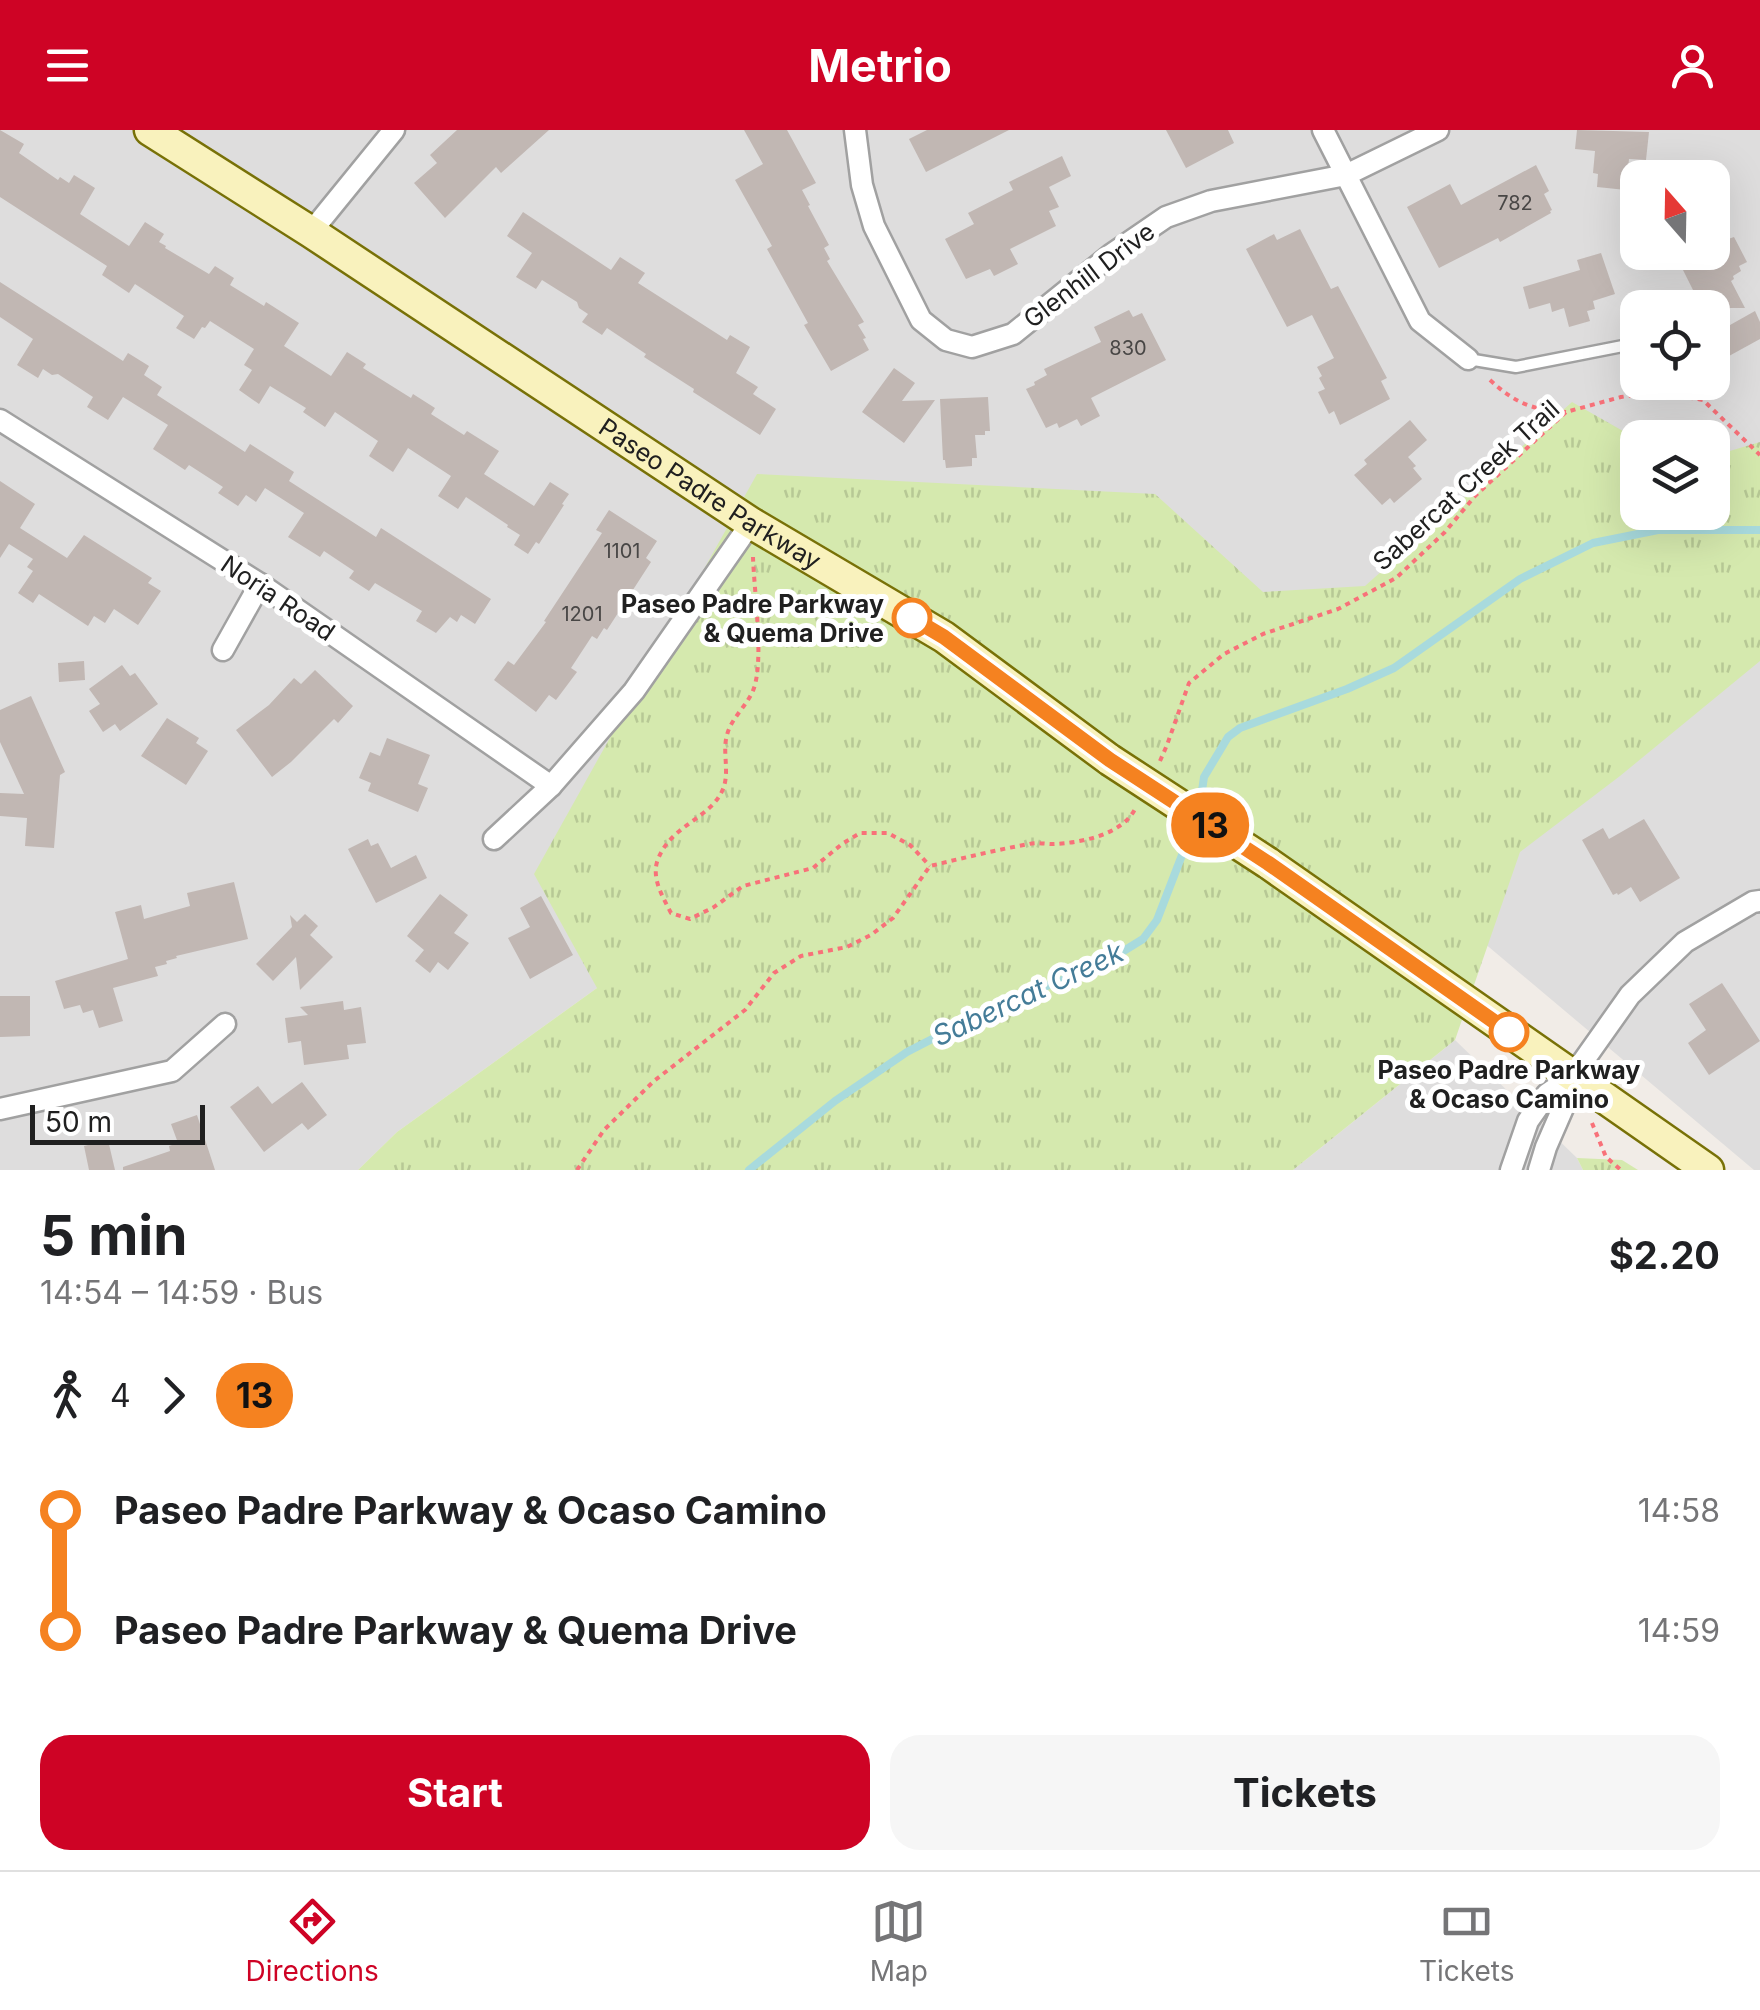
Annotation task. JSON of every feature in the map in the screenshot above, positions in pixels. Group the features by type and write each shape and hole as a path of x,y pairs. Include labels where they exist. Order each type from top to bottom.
{"main road":[{"name":"Paseo Padre Parkway","path":"150,130 751,524 944,637 1110,760 1268,863 1708,1170"}],"street":[{"path":"311,232 394,130"},
{"name":"Glenhill Drive","path":"855,130 862,185 874,226 920,320 946,340 972,347 1013,334 1112,254 1166,217 1211,201 1346,174 1438,130"},
{"path":"1322,130 1420,321 1468,359"},
{"name":"Noria Road","path":"0,420 260,584 550,786"},
{"path":"494,839 550,786 634,691 751,524"},
{"path":"224,650 260,584"},
{"path":"1511,1170 1528,1121 1547,1094 1572,1077 1630,995 1686,942 1760,900"},
{"path":"0,1108 172,1071 225,1024"},
{"path":"1539,1170 1572,1077"}],"lane":[{"path":"1468,359 1516,367 1620,347"}],"path":[{"path":"1468,359 1505,394 1538,410 1566,412"},
{"name":"Sabercat Creek Trail","path":"1160,760 1189,683 1224,654 1263,634 1338,609 1396,578 1445,532 1497,474 1566,412 1657,392 1703,400 1760,455"},
{"path":"751,524 758,663 754,690 726,734 724,788 711,806 668,840 656,864 657,886 671,913 690,919 744,886 813,868 860,834 888,833 910,844 930,866"},
{"path":"577,1170 604,1130 654,1081 745,1010 774,973 800,956 847,946 871,935 892,918 930,866 1034,843 1080,841 1130,820 1137,805"},
{"path":"1572,1077 1606,1157 1621,1170"}],"shaded area":[{"path":"0,130 1760,130 1760,1170 1754,1170 1212,714 597,988 397,1132 358,1170 0,1170"},
{"path":"1455,1040 1577,1158 1583,1170 1293,1170"}],"green space":[{"path":"1572,402 1620,429 1620,530 1730,530 1730,451 1760,442 1760,661 1520,852 1455,1040 1293,1170 358,1170 397,1132 597,988 534,874 757,474 1155,494 1263,592 1365,586"},
{"path":"1577,1158 1622,1160 1638,1170 1583,1170"}],"building":[{"path":"0,130 24,144 19,153 58,180 60,177 69,183 74,175 95,188 80,214 129,246 145,222 164,234 159,242 165,248 209,274 215,266 234,278 230,285 299,323 284,346 331,376 347,352 366,364 363,368 435,408 431,414 499,451 484,474 534,506 550,482 569,494 539,544 536,542 528,554 514,545 520,535 466,497 458,509 438,496 451,476 408,448 393,472 369,456 378,441 335,412 325,427 303,412 306,408 270,386 259,404 239,390 252,370 244,365 254,349 210,321 194,339 176,328 184,316 135,284 129,293 102,275 107,266 0,197"},
{"path":"457,130 549,130 501,173 496,167 445,218 414,183 437,163 430,155"},
{"path":"744,130 787,130 816,183 802,190 829,245 824,248 830,259 827,261 864,322 858,325 869,350 831,371 804,325 808,323 767,249 772,246 735,180 763,164"},
{"path":"927,130 1009,130 926,172 909,139"},
{"path":"1166,130 1228,130 1234,143 1186,168"},
{"path":"1577,130 1649,132 1646,160 1620,160 1620,189 1597,187 1598,174 1593,173 1595,151 1575,149"},
{"path":"1062,156 1071,176 1049,187 1059,207 1049,211 1056,226 1010,249 1018,264 994,276 990,269 966,279 945,239 974,224 968,213 1013,190 1009,182"},
{"path":"1536,165 1549,191 1544,194 1551,213 1500,242 1498,238 1439,268 1407,207 1450,184 1461,205"},
{"path":"523,212 611,270 620,257 645,273 638,283 727,340 730,335 750,347 736,373 758,387 753,394 776,409 760,435 693,392 694,389 607,328 602,335 582,322 588,314 577,302 542,280 536,289 516,277 532,253 507,236"},
{"path":"1300,229 1331,289 1338,286 1387,378 1381,381 1390,399 1340,425 1334,411 1329,414 1318,392 1325,389 1317,367 1334,358 1312,315 1287,327 1246,249 1274,234 1277,240"},
{"path":"1734,237 1747,262 1739,266 1741,271 1731,281 1745,308 1730,308 1730,290 1693,290 1683,270 1730,270 1730,238"},
{"path":"1601,253 1615,294 1593,301 1595,309 1587,311 1590,321 1569,327 1564,308 1552,312 1550,303 1529,309 1523,287 1580,270 1577,260"},
{"path":"0,282 123,361 128,353 149,366 144,375 162,387 157,395 245,452 250,444 294,472 289,481 376,537 381,528 491,599 475,624 461,615 457,622 450,617 436,633 416,621 422,611 375,583 369,591 349,578 354,571 324,551 320,557 288,537 304,513 265,488 256,502 246,495 238,506 218,493 223,487 189,465 185,470 153,449 168,425 123,397 108,420 87,407 93,397 58,374 43,369 38,378 17,365 33,339 0,317"},
{"path":"1129,310 1133,317 1142,313 1166,360 1091,398 1100,416 1081,426 1077,419 1059,428 1057,423 1046,428 1026,389 1047,375 1044,369 1101,342 1094,327"},
{"path":"1755,311 1760,339 1730,355 1730,325"},
{"path":"894,368 915,383 902,401 935,400 904,443 862,412"},
{"path":"988,397 990,431 975,435 977,458 972,458 972,466 946,468 940,399"},
{"path":"1410,420 1427,440 1408,457 1422,479 1394,503 1390,498 1382,505 1354,475 1367,464 1364,460"},
{"path":"0,481 35,504 20,528 67,558 84,535 152,578 148,583 161,591 138,625 114,609 105,623 94,616 88,626 39,594 33,603 18,593 33,571 27,567 33,559 9,544 0,558"},
{"path":"609,510 657,541 646,558 651,562 607,630 604,628 597,639 592,636 571,668 577,672 556,700 549,695 536,712 494,680 508,661 514,665 546,622 602,533 596,530"},
{"path":"84,661 85,680 59,682 58,663"},
{"path":"122,665 130,676 135,673 158,704 120,731 115,724 103,732 89,711 100,704 89,689"},
{"path":"315,670 353,706 272,777 236,730 269,705 294,678 301,684"},
{"path":"31,696 65,772 60,775 54,848 25,846 27,818 0,816 0,793 24,794 0,742 0,710"},
{"path":"167,718 199,738 196,743 208,751 186,785 141,756"},
{"path":"387,738 430,755 418,784 428,788 418,812 368,791 371,783 359,778 370,752 380,756"},
{"path":"1644,819 1680,878 1640,902 1631,887 1613,895 1582,840 1603,828 1609,839"},
{"path":"368,839 371,846 378,843 391,868 416,855 427,878 376,903 348,849"},
{"path":"234,882 248,939 176,956 155,967 158,976 113,988 123,1021 99,1028 93,1010 83,1013 80,1005 64,1009 55,981 128,959 115,912 141,905 144,919 190,906 187,893"},
{"path":"440,894 468,915 454,933 469,943 448,970 438,962 430,973 415,961 424,950 407,936"},
{"path":"541,896 573,955 530,979 508,938 530,927 520,908"},
{"path":"305,914 318,926 310,935 333,957 300,990 296,957 273,981 256,964 292,927 290,915 297,922"},
{"path":"1722,983 1760,1041 1709,1075 1688,1043 1706,1030 1689,1004"},
{"path":"0,996 30,996 30,1036 0,1037"},
{"path":"343,1001 344,1010 361,1007 366,1043 347,1045 349,1059 304,1065 301,1041 288,1043 285,1018 308,1015 300,1007"},
{"path":"302,1082 327,1115 308,1130 302,1123 264,1152 230,1107 258,1086 272,1104"},
{"path":"197,1115 215,1170 123,1170 170,1151 169,1146 178,1143 171,1124"},
{"path":"108,1140 115,1170 89,1170 84,1146"}],"waterway":[{"name":"Sabercat Creek","path":"1199,811 1204,777 1228,737 1240,728 1394,668 1520,579 1593,543 1658,530 1760,530"},
{"name":"Sabercat Creek","path":"749,1170 835,1101 907,1052 998,1005 1101,965 1143,939 1157,920 1194,824"}],"bus line":[{"name":"13","path":"912,618 944,637 1110,760 1268,863 1509,1032"}],"place":[{"name":"Paseo Padre Parkway & Quema Drive","path":"912,618"},
{"name":"Paseo Padre Parkway & Ocaso Camino","path":"1509,1032"}]}
